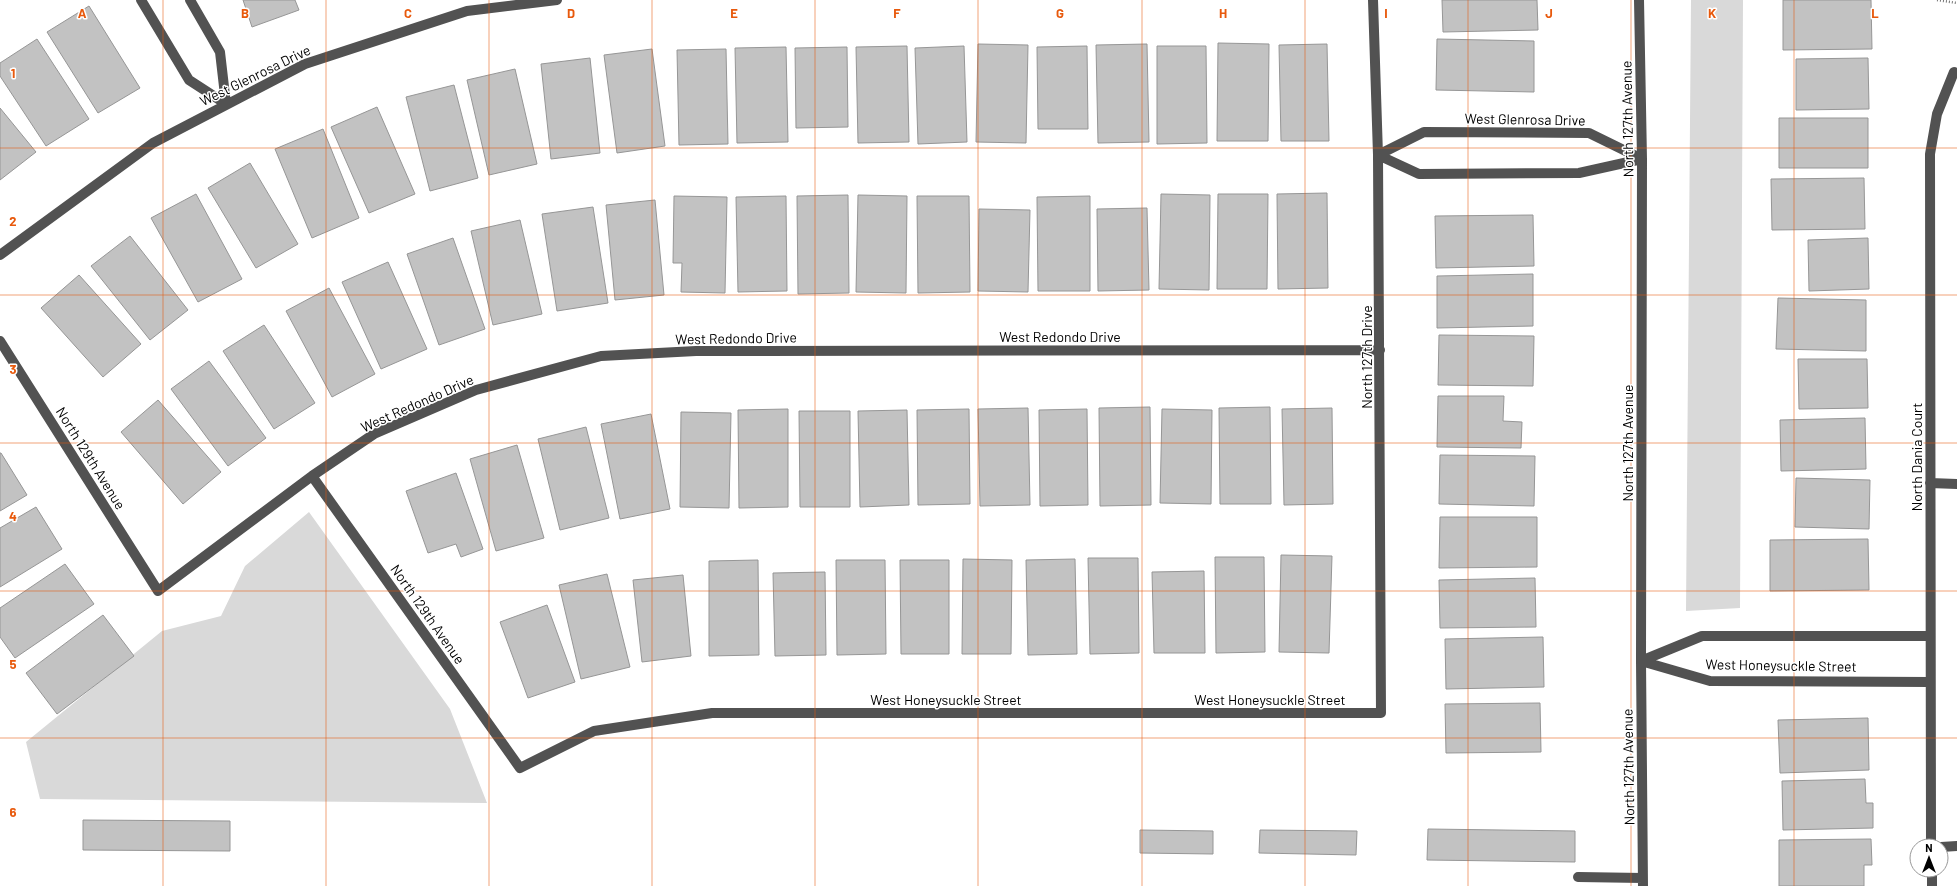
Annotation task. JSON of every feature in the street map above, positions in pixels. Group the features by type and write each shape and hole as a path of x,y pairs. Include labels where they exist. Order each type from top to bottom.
{"street":[{"path":"141,0 189,80 226,104"},
{"path":"190,0 220,52 226,104"},
{"name":"West Glenrosa Drive","path":"0,255 152,143 305,64 468,11 557,0"},
{"name":"North 127th Drive","path":"1373,0 1378,155 1381,713"},
{"name":"North 127th Avenue","path":"1638,0 1642,158 1641,661 1643,882"},
{"name":"North Dania Court","path":"1931,838 1930,154 1937,114 1954,72"},
{"name":"West Glenrosa Drive","path":"1378,155 1424,132 1589,133 1642,158"},
{"path":"1378,155 1419,174 1579,173 1642,158"},
{"name":"North 129th Avenue","path":"0,340 158,591"},
{"name":"West Redondo Drive","path":"158,591 312,476 374,434 469,394 602,356 696,351 1380,350"},
{"name":"North 129th Avenue","path":"312,476 520,768"},
{"path":"1930,483 1957,484"},
{"name":"West Honeysuckle Street","path":"1641,661 1702,636 1930,636"},
{"name":"West Honeysuckle Street","path":"1641,661 1710,681 1930,682"},
{"name":"West Honeysuckle Street","path":"520,768 594,731 712,713 1381,713"},
{"path":"1578,877 1643,882"}],"path":[{"path":"1937,0 1957,3"}],"shaded area":[{"path":"1691,0 1743,0 1740,608 1686,611"},
{"path":"309,512 450,709 487,803 40,799 26,742 162,631 221,616 245,566"}],"building":[{"path":"243,0 295,0 299,10 252,27"},
{"path":"1442,0 1537,0 1538,30 1443,32"},
{"path":"1783,0 1871,0 1872,49 1783,50"},
{"path":"89,6 140,88 98,113 47,32"},
{"path":"37,39 89,119 46,146 0,76 0,63"},
{"path":"1437,39 1534,41 1534,92 1436,90"},
{"path":"1218,43 1269,44 1268,141 1217,141"},
{"path":"978,44 1028,45 1026,143 976,142"},
{"path":"1147,44 1149,142 1098,143 1096,45"},
{"path":"1327,44 1329,141 1281,141 1279,45"},
{"path":"907,46 909,142 858,143 856,47"},
{"path":"964,46 967,142 918,144 915,48"},
{"path":"1087,46 1088,129 1038,129 1037,47"},
{"path":"1157,46 1206,46 1207,143 1157,144"},
{"path":"786,47 788,142 737,143 735,48"},
{"path":"847,47 848,127 796,128 795,48"},
{"path":"652,49 665,146 617,153 604,55"},
{"path":"726,49 728,144 679,145 677,50"},
{"path":"590,58 600,153 551,159 541,64"},
{"path":"1868,58 1869,109 1796,110 1796,59"},
{"path":"515,69 537,164 489,175 467,80"},
{"path":"454,85 478,178 430,191 406,97"},
{"path":"377,107 415,194 369,213 331,127"},
{"path":"0,108 36,152 0,180"},
{"path":"1779,118 1868,118 1868,168 1779,168"},
{"path":"323,129 359,218 312,238 275,149"},
{"path":"250,163 298,244 256,268 208,188"},
{"path":"1864,178 1865,229 1772,230 1771,179"},
{"path":"1327,193 1328,288 1278,289 1277,194"},
{"path":"196,194 242,279 198,302 151,218"},
{"path":"1161,194 1210,195 1209,290 1159,289"},
{"path":"1218,194 1268,194 1267,289 1217,289"},
{"path":"848,195 849,293 798,294 797,196"},
{"path":"858,195 907,196 906,293 856,292"},
{"path":"674,196 727,197 725,293 681,292 682,263 673,263"},
{"path":"786,196 787,291 738,292 736,197"},
{"path":"917,196 969,196 970,292 918,293"},
{"path":"1090,196 1090,291 1038,291 1037,197"},
{"path":"655,200 664,295 615,300 606,205"},
{"path":"593,207 608,303 557,311 542,214"},
{"path":"1147,208 1149,290 1098,291 1097,209"},
{"path":"979,209 1030,210 1028,292 978,291"},
{"path":"1533,215 1534,266 1436,268 1435,216"},
{"path":"520,220 542,314 493,325 471,231"},
{"path":"130,236 188,310 150,340 91,266"},
{"path":"453,238 485,329 439,345 407,254"},
{"path":"1868,238 1869,289 1809,291 1808,240"},
{"path":"388,262 427,349 381,369 342,282"},
{"path":"1533,274 1533,326 1437,328 1437,276"},
{"path":"79,275 141,344 103,377 41,308"},
{"path":"329,288 375,374 332,397 286,311"},
{"path":"1778,298 1866,300 1866,351 1776,349"},
{"path":"264,325 315,403 274,429 223,351"},
{"path":"1439,335 1534,336 1533,386 1438,385"},
{"path":"1798,359 1867,359 1868,408 1799,409"},
{"path":"209,361 266,438 228,466 171,389"},
{"path":"1438,396 1504,396 1503,421 1522,422 1521,448 1437,447"},
{"path":"158,400 221,472 183,504 121,432"},
{"path":"1150,407 1151,505 1100,506 1099,408"},
{"path":"1270,407 1271,504 1220,504 1219,408"},
{"path":"1028,408 1030,505 980,506 978,409"},
{"path":"1332,408 1333,504 1284,505 1282,409"},
{"path":"788,409 788,507 739,508 738,410"},
{"path":"969,409 970,504 918,505 917,410"},
{"path":"1087,409 1088,505 1040,506 1039,410"},
{"path":"1162,409 1212,410 1211,504 1160,503"},
{"path":"907,410 909,505 860,507 858,411"},
{"path":"799,411 850,411 850,507 800,507"},
{"path":"681,412 731,413 729,508 680,507"},
{"path":"651,414 670,509 620,519 601,424"},
{"path":"1865,418 1866,469 1781,471 1780,420"},
{"path":"586,427 609,518 560,530 538,439"},
{"path":"517,445 544,538 496,551 470,459"},
{"path":"0,453 27,495 0,511"},
{"path":"1440,455 1535,456 1534,506 1439,504"},
{"path":"456,473 483,549 461,557 456,544 428,553 406,491"},
{"path":"1796,478 1870,480 1869,529 1795,527"},
{"path":"36,507 62,549 0,587 0,528"},
{"path":"1440,517 1537,517 1537,567 1439,568"},
{"path":"1868,539 1869,590 1770,591 1770,540"},
{"path":"1281,555 1332,556 1329,653 1279,652"},
{"path":"1215,557 1264,557 1265,652 1216,653"},
{"path":"1088,558 1138,558 1139,653 1090,654"},
{"path":"963,559 1012,560 1011,654 962,654"},
{"path":"1075,559 1077,654 1028,655 1026,560"},
{"path":"758,560 759,655 709,656 709,561"},
{"path":"836,560 885,560 886,654 837,655"},
{"path":"900,560 949,560 949,654 901,654"},
{"path":"65,564 94,604 15,658 0,637 0,608"},
{"path":"1204,571 1205,653 1154,653 1152,572"},
{"path":"825,572 826,655 775,656 773,573"},
{"path":"607,574 630,667 581,679 559,585"},
{"path":"683,575 691,656 642,662 633,580"},
{"path":"1535,578 1536,627 1440,628 1439,580"},
{"path":"547,605 575,682 528,698 500,622"},
{"path":"103,615 134,656 57,714 26,673"},
{"path":"1543,637 1544,687 1446,689 1445,639"},
{"path":"1540,703 1541,752 1446,753 1445,704"},
{"path":"1868,718 1869,770 1780,773 1778,720"},
{"path":"1865,779 1866,803 1873,803 1873,828 1783,830 1782,781"},
{"path":"83,820 230,821 230,851 83,850"},
{"path":"1428,829 1575,831 1575,862 1427,860"},
{"path":"1140,830 1213,831 1213,854 1140,853"},
{"path":"1260,830 1357,831 1356,855 1259,853"},
{"path":"1871,839 1872,865 1864,865 1864,886 1779,886 1779,840"}]}
